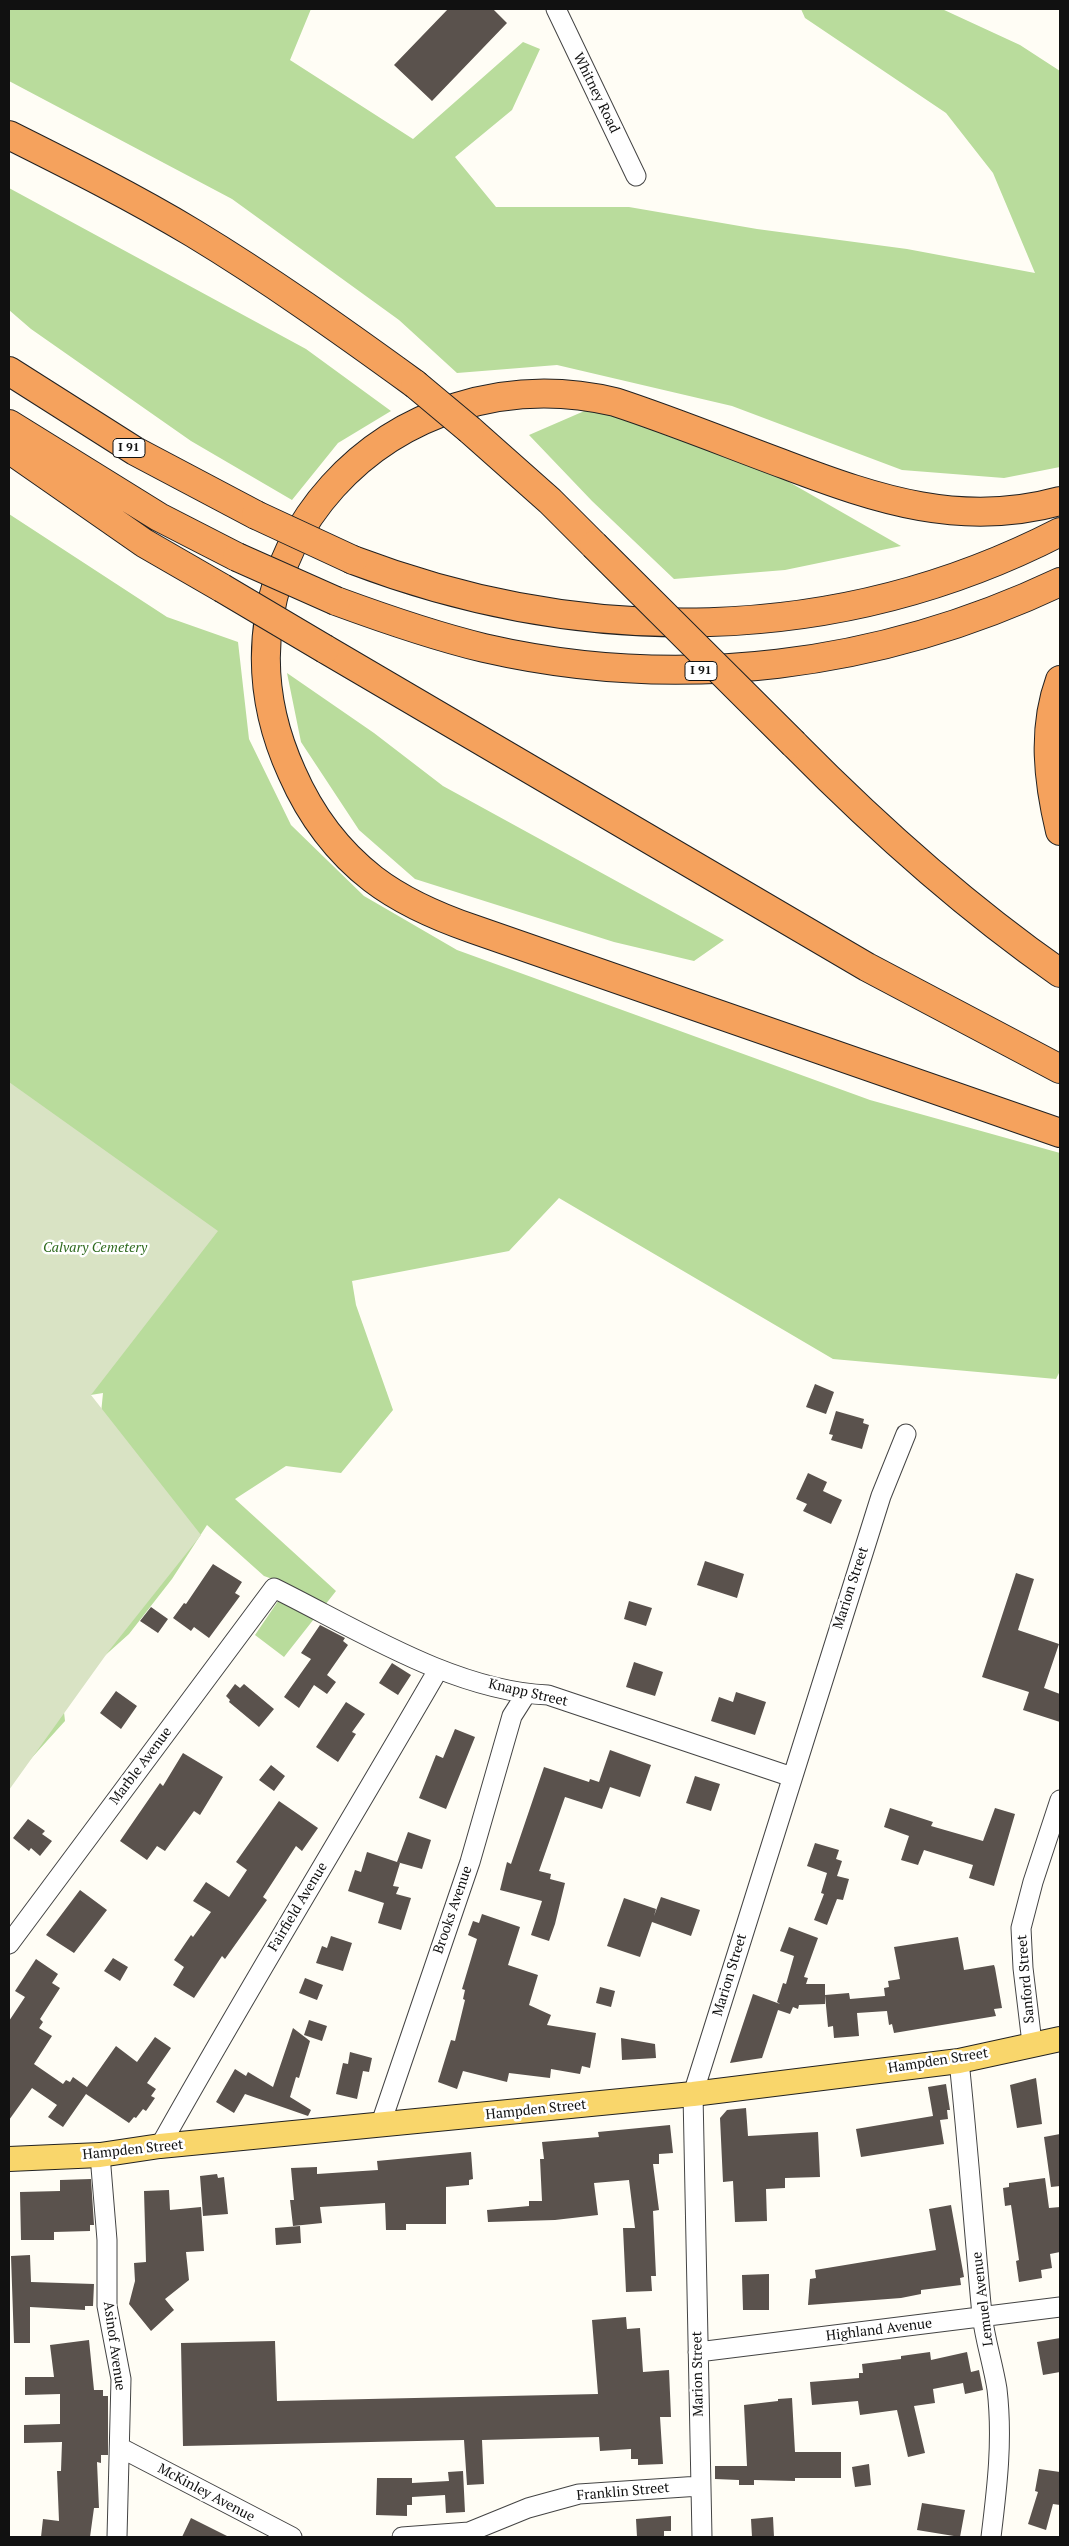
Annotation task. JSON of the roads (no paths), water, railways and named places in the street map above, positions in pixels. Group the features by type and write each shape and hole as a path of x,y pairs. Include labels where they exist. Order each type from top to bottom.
{"highway":[{"path":"9,135 131,197 192,232 288,294 415,384 550,501 855,805 928,870 1010,937 1060,973"},
{"name":"I 91","path":"9,371 135,451 256,516 353,560 415,583 515,608 619,621 720,622 790,615 893,595 992,563 1060,532"},
{"path":"1060,501 1004,511 930,509 867,495 615,402 580,395 540,393 479,400 427,417 399,432 362,458 336,483 302,528 280,575 271,616 267,660 276,730 294,780 332,840 359,867 390,891 424,910 465,926 1060,1133"},
{"name":"I 91","path":"9,424 159,516 237,557 336,601 425,632 520,655 626,668 701,671 764,667 909,638 976,617 1060,582"},
{"path":"9,449 144,543 867,967 1060,1069"},
{"path":"1060,680 1051,713 1048,755 1051,787 1060,831"}],"main road":[{"name":"Hampden Street","path":"9,2159 100,2155 160,2146 694,2094 959,2061 1032,2043 1060,2039"}],"street":[{"name":"Whitney Road","path":"556,9 636,176"},
{"name":"Marion Street","path":"702,2537 694,2094 881,1496 906,1434"},
{"name":"Knapp Street","path":"274,1588 438,1670 526,1694 548,1695 792,1777"},
{"name":"Marble Avenue","path":"9,1944 274,1588"},
{"name":"Fairfield Avenue","path":"160,2146 246,1994 357,1810 438,1670"},
{"name":"Brooks Avenue","path":"380,2126 470,1862 512,1716 526,1694"},
{"name":"Sanford Street","path":"1032,2043 1023,1968 1021,1928 1033,1882 1060,1800"},
{"name":"Lemuel Avenue","path":"959,2061 969,2152 982,2317 996,2389 1000,2431 999,2473 990,2537"},
{"name":"Asinof Avenue","path":"100,2155 108,2306 121,2379 121,2448 117,2537"},
{"name":"Highland Avenue","path":"698,2352 1060,2307"},
{"name":"McKinley Avenue","path":"121,2448 292,2537"},
{"name":"Franklin Street","path":"402,2537 469,2532 528,2508 579,2494 700,2486"}],"park label":[{"name":"Calvary Cemetery","path":"95,1248"}]}
